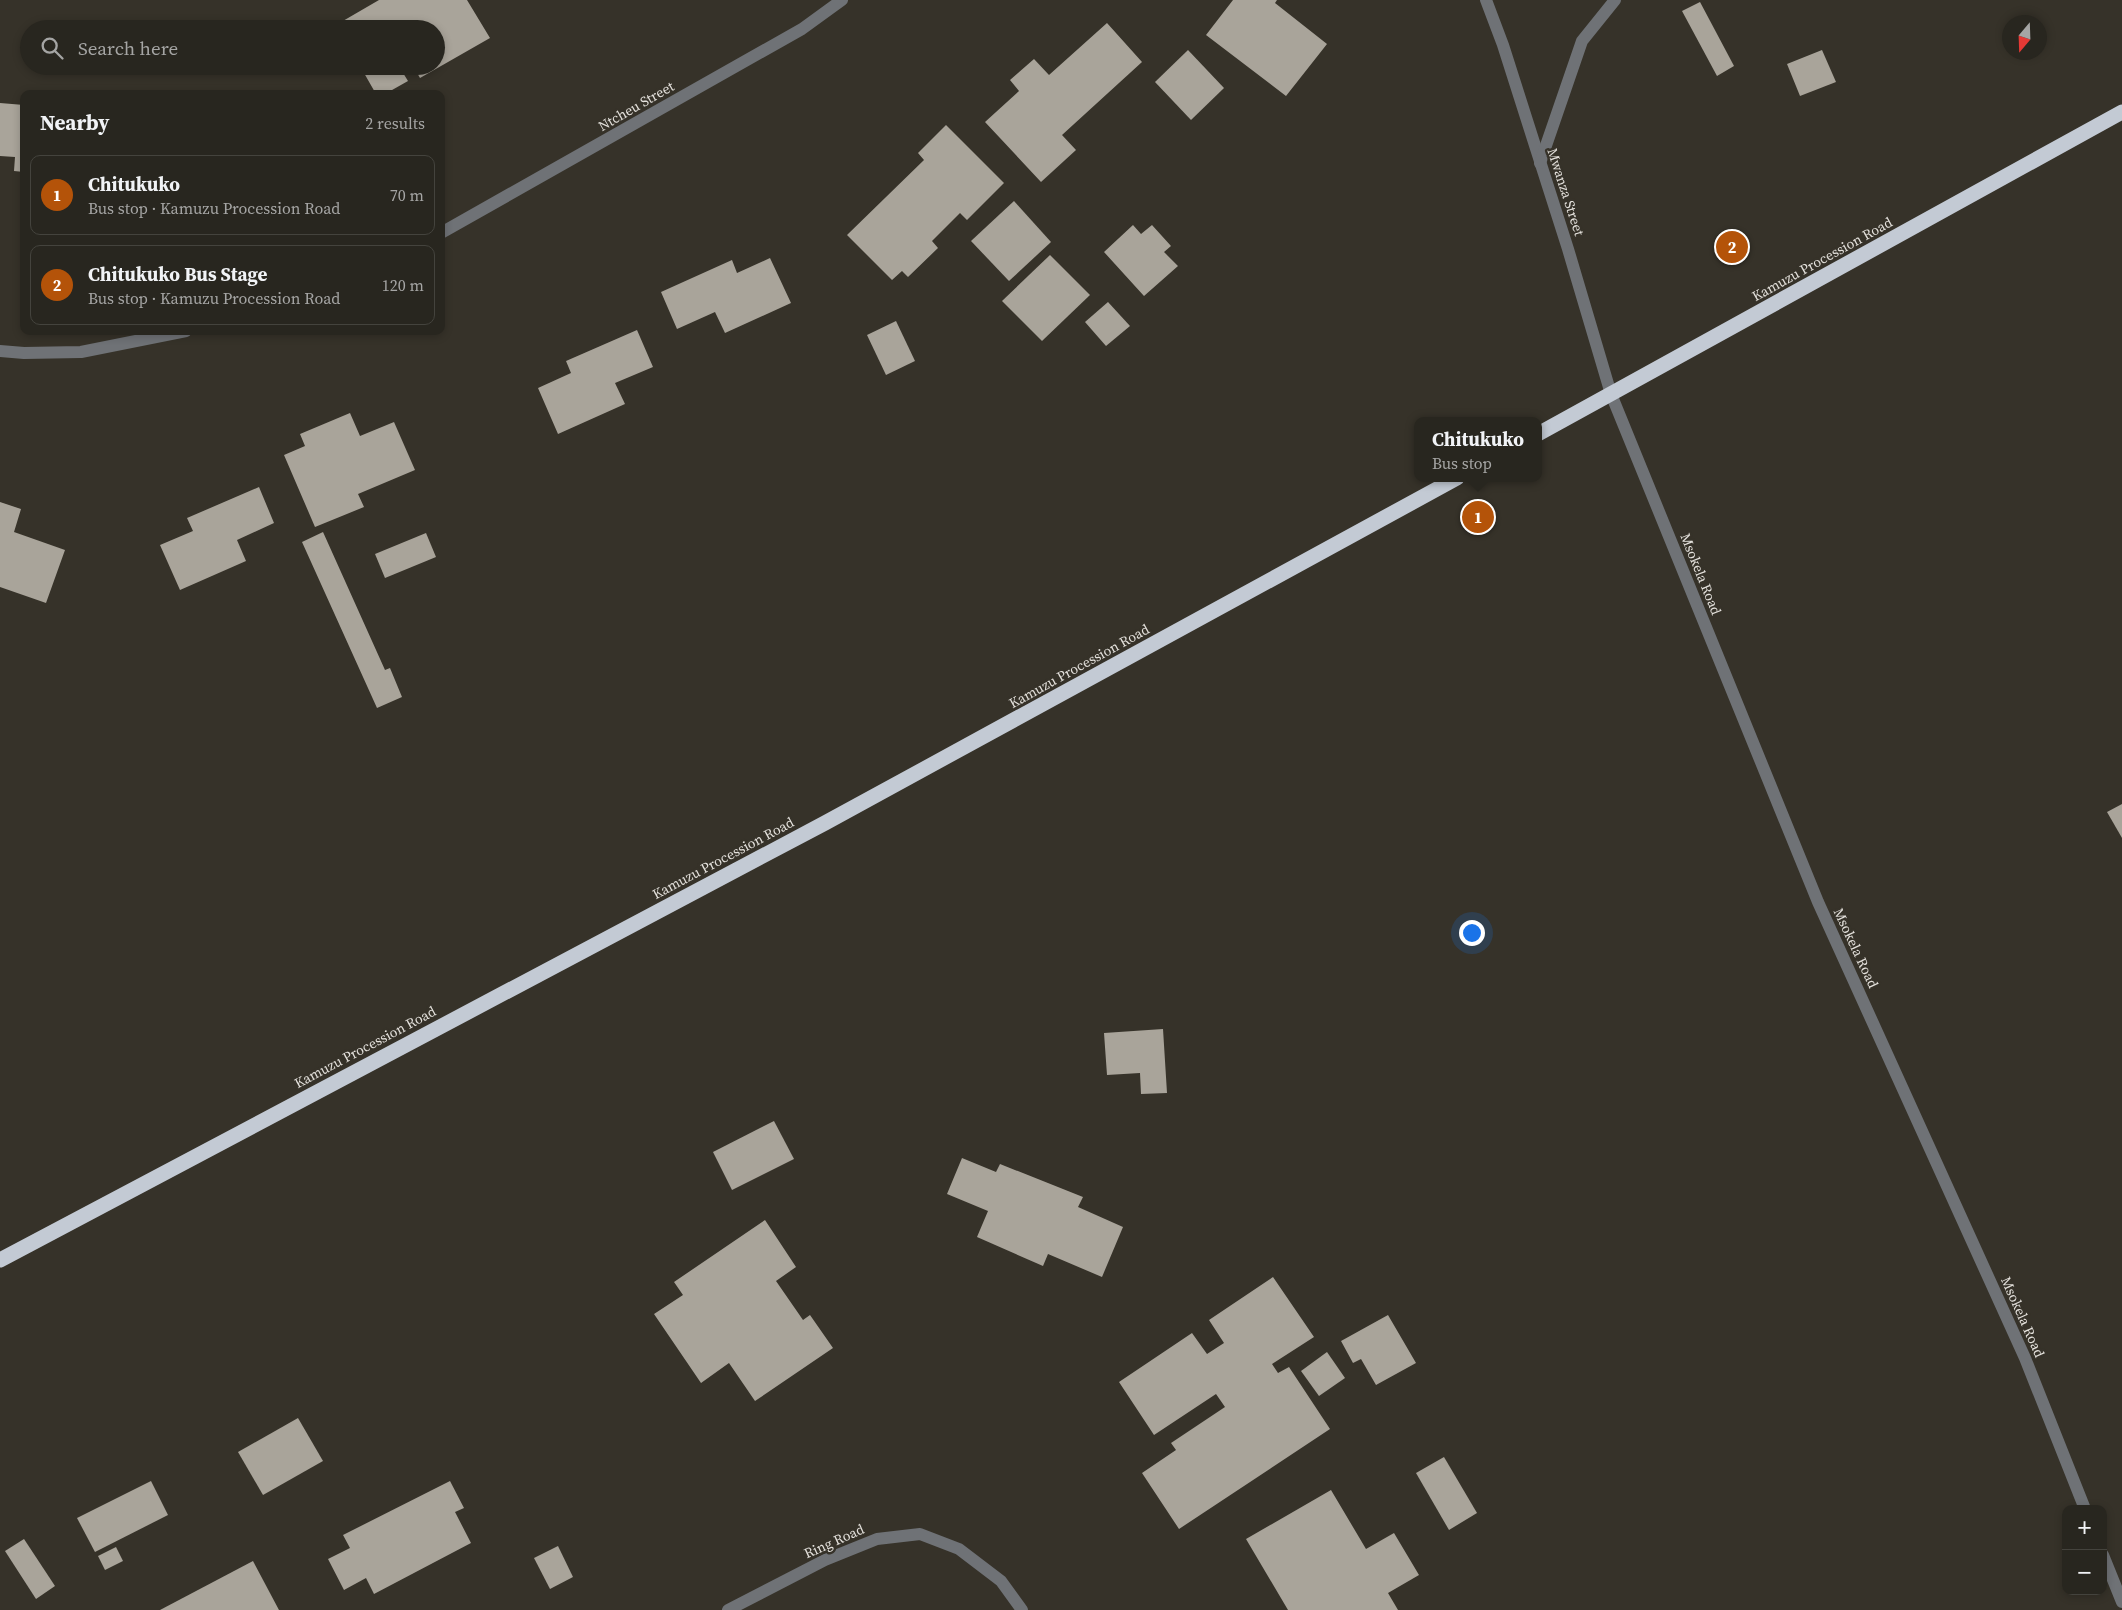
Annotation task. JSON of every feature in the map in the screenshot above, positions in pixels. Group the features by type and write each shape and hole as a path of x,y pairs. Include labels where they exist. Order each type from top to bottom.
{"highway":[{"name":"Kamuzu Procession Road","path":"1542,432 2122,112"},
{"name":"Kamuzu Procession Road","path":"0,1260 825,823 1451,482"}],"street":[{"name":"Ntcheu Street","path":"445,232 802,29 842,0"},
{"name":"Mwanza Street","path":"1486,0 1503,45 1568,249 1611,394"},
{"path":"1540,163 1582,41 1615,0"},
{"path":"0,351 24,353 80,352 166,335"},
{"name":"Msokela Road","path":"1611,394 1818,902 2025,1358 2083,1505"},
{"name":"Ring Road","path":"728,1610 826,1560 877,1539 920,1534 959,1549 1001,1581 1022,1610"},
{"path":"2107,1565 2122,1602"}],"building":[{"path":"379,0 467,0 490,38 445,64 445,20 345,20"},
{"path":"1233,0 1277,0 1275,3 1327,44 1286,96 1206,35"},
{"path":"1700,2 1734,66 1717,76 1682,11"},
{"path":"1107,23 1142,62 1062,135 1076,150 1041,182 985,122 1019,91 1010,80 1034,59 1049,75"},
{"path":"1188,50 1224,88 1191,120 1155,82"},
{"path":"1822,50 1836,82 1800,96 1787,64"},
{"path":"365,75 404,75 408,81 392,90 374,90"},
{"path":"0,103 20,105 20,172 14,171 15,157 0,156"},
{"path":"946,125 1004,183 967,220 960,213 932,241 938,248 908,277 902,271 892,280 847,235 924,160 918,153"},
{"path":"1014,201 1051,242 1009,281 971,241"},
{"path":"1133,225 1141,234 1152,225 1171,246 1164,252 1178,266 1144,296 1104,252"},
{"path":"1050,255 1090,295 1042,341 1002,301"},
{"path":"770,258 791,303 725,333 715,312 677,329 661,292 732,260 737,273"},
{"path":"1108,302 1130,326 1106,346 1085,322"},
{"path":"896,321 915,361 886,375 867,335"},
{"path":"637,330 653,367 615,383 625,404 558,434 538,388 571,373 566,361"},
{"path":"350,413 360,436 394,422 415,470 358,494 364,507 315,527 284,455 305,446 300,434"},
{"path":"259,487 274,523 237,540 246,561 180,590 160,545 193,531 187,518"},
{"path":"0,502 21,509 14,532 65,550 46,603 0,587"},
{"path":"323,532 385,670 390,668 402,697 377,708 302,542"},
{"path":"426,533 436,557 385,578 375,554"},
{"path":"2122,804 2122,838 2107,812"},
{"path":"1163,1029 1167,1093 1141,1094 1140,1073 1107,1075 1104,1033"},
{"path":"774,1121 794,1159 732,1190 713,1152"},
{"path":"962,1158 996,1172 1000,1164 1083,1197 1078,1207 1123,1227 1102,1277 1048,1254 1043,1266 977,1237 988,1211 947,1194"},
{"path":"765,1220 796,1267 776,1281 803,1320 810,1315 833,1348 755,1401 729,1363 701,1383 654,1314 683,1295 674,1282"},
{"path":"1273,1277 1314,1337 1272,1364 1278,1373 1289,1367 1330,1429 1179,1529 1142,1473 1176,1450 1171,1443 1225,1407 1216,1394 1154,1435 1119,1382 1192,1333 1207,1354 1224,1343 1209,1320"},
{"path":"1388,1315 1416,1363 1376,1385 1361,1359 1353,1363 1341,1341"},
{"path":"1327,1352 1345,1378 1319,1396 1301,1371"},
{"path":"298,1418 323,1461 263,1495 238,1452"},
{"path":"1444,1457 1477,1513 1449,1530 1416,1473"},
{"path":"151,1481 168,1515 95,1552 77,1518"},
{"path":"450,1481 464,1508 455,1512 471,1543 374,1594 366,1578 344,1590 328,1559 350,1548 343,1535"},
{"path":"1331,1490 1366,1549 1394,1533 1419,1575 1388,1593 1398,1610 1288,1610 1246,1539"},
{"path":"24,1539 55,1586 36,1599 5,1551"},
{"path":"558,1546 573,1577 550,1589 534,1558"},
{"path":"116,1547 123,1561 105,1570 98,1556"},
{"path":"253,1561 279,1610 160,1610"}],"place":[{"name":"Chitukuko Bus Stage","path":"1732,247"},
{"name":"Chitukuko","path":"1478,517"}]}
